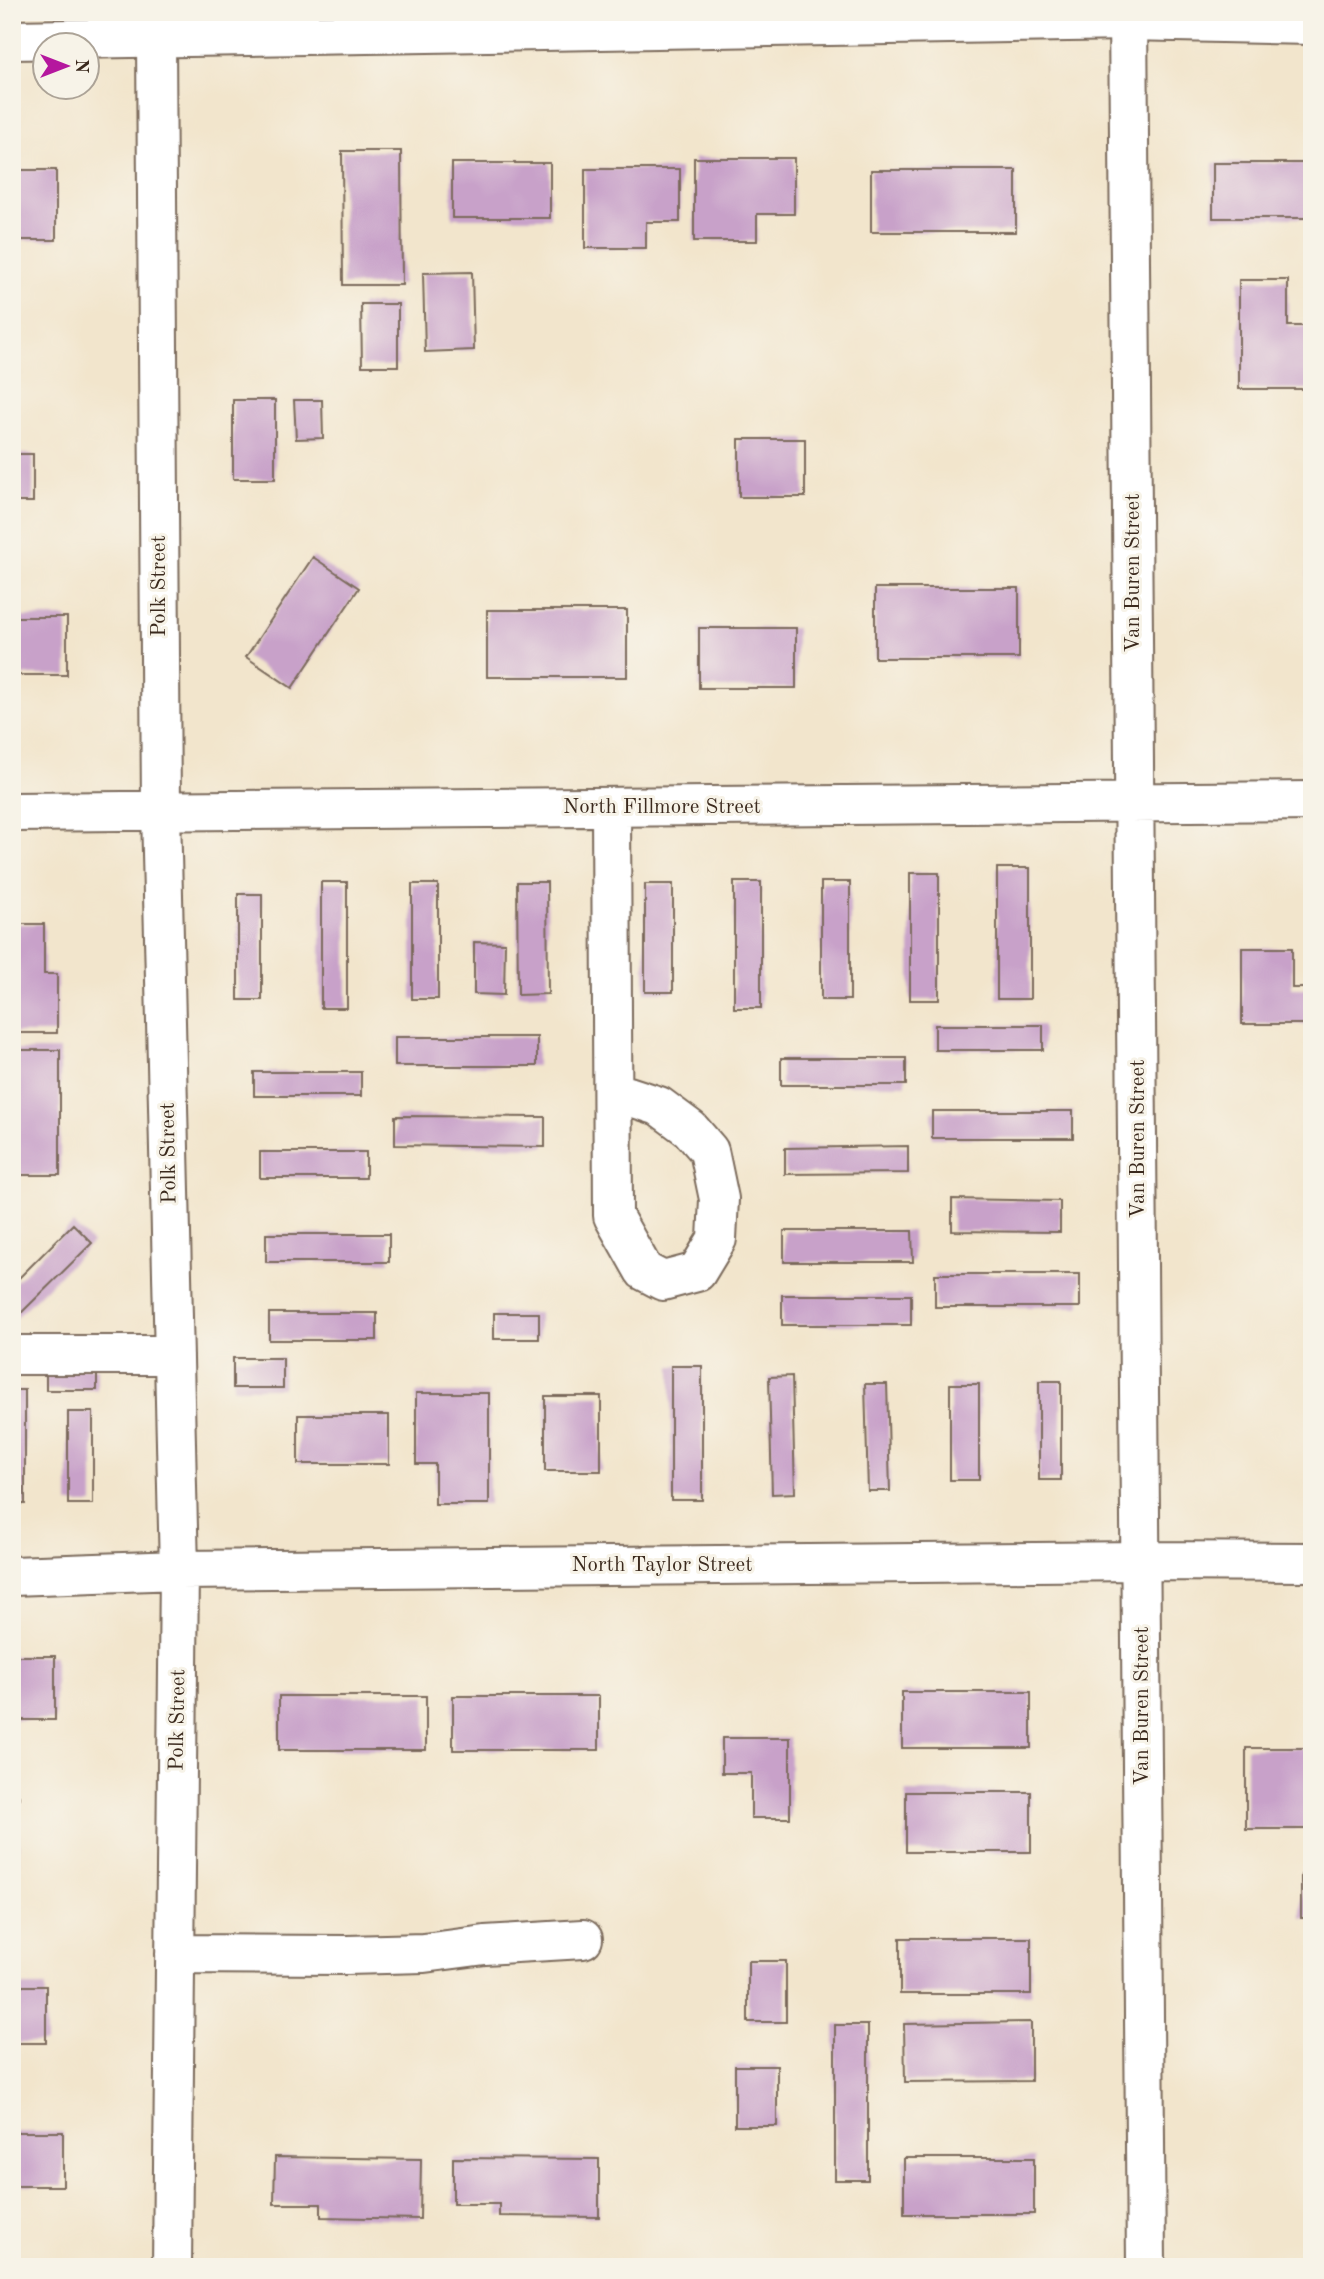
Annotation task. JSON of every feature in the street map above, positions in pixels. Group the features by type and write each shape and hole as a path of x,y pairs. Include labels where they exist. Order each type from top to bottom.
{"street":[{"path":"12,40 1128,17 1312,24"},
{"name":"Van Buren Street","path":"1128,17 1146,2267"},
{"name":"Polk Street","path":"156,39 160,811 179,1570 172,2267"},
{"name":"North Fillmore Street","path":"12,812 1312,801"},
{"path":"611,808 613,1216 644,1271 663,1281 697,1272 717,1239 719,1199 709,1151 690,1129 659,1106 613,1091"},
{"path":"12,1355 174,1355"},
{"name":"North Taylor Street","path":"12,1576 179,1570 1141,1561 1312,1562"},
{"path":"175,1954 412,1953 583,1939"}],"building":[{"path":"342,151 401,151 402,285 343,285"},
{"path":"694,158 794,158 794,214 757,214 757,241 694,241"},
{"path":"452,163 550,163 550,218 452,218"},
{"path":"1213,163 1312,163 1312,218 1213,218"},
{"path":"585,169 680,169 680,222 646,222 646,248 585,248"},
{"path":"12,170 56,170 56,240 12,240"},
{"path":"871,170 1016,170 1016,232 871,232"},
{"path":"472,272 474,350 425,352 423,273"},
{"path":"1239,280 1288,280 1288,326 1312,326 1312,389 1239,389"},
{"path":"361,304 398,304 398,366 362,366"},
{"path":"233,400 275,400 275,479 233,479"},
{"path":"294,400 322,400 323,438 296,439"},
{"path":"739,439 805,439 805,497 739,497"},
{"path":"12,454 33,454 33,502 12,502"},
{"path":"1307,525 1312,525 1312,584 1307,584"},
{"path":"313,557 359,588 292,688 246,657"},
{"path":"875,588 1019,588 1019,658 875,658"},
{"path":"487,610 627,610 627,677 487,677"},
{"path":"12,617 67,617 67,675 12,675"},
{"path":"699,628 796,628 796,688 699,688"},
{"path":"997,868 1030,868 1030,999 997,999"},
{"path":"910,873 939,873 939,1000 910,1000"},
{"path":"321,882 347,882 347,1008 321,1008"},
{"path":"517,882 547,882 548,994 518,995"},
{"path":"734,882 761,882 761,1008 734,1008"},
{"path":"821,882 850,882 850,1000 821,1000"},
{"path":"412,884 438,884 438,999 412,999"},
{"path":"645,884 673,884 673,992 645,992"},
{"path":"238,894 262,894 262,1000 238,1000"},
{"path":"12,924 44,924 44,974 57,974 57,1033 12,1033"},
{"path":"474,942 505,943 504,995 474,994"},
{"path":"1242,948 1292,948 1292,988 1312,988 1312,1024 1242,1024"},
{"path":"935,1025 1043,1025 1043,1050 935,1050"},
{"path":"395,1037 537,1037 537,1066 395,1066"},
{"path":"12,1050 60,1050 60,1175 12,1175"},
{"path":"781,1058 906,1058 906,1085 781,1085"},
{"path":"254,1072 361,1072 361,1096 254,1096"},
{"path":"932,1111 1073,1111 1073,1138 932,1138"},
{"path":"395,1116 545,1117 545,1147 395,1145"},
{"path":"908,1146 908,1173 785,1174 785,1148"},
{"path":"260,1152 366,1152 366,1178 260,1178"},
{"path":"952,1199 1060,1201 1060,1232 952,1231"},
{"path":"73,1224 92,1243 12,1322 12,1285"},
{"path":"784,1231 912,1231 913,1262 784,1262"},
{"path":"266,1234 389,1234 389,1262 266,1262"},
{"path":"935,1274 1080,1274 1080,1307 935,1307"},
{"path":"782,1295 911,1295 911,1325 782,1325"},
{"path":"269,1313 377,1313 377,1340 269,1340"},
{"path":"494,1313 539,1313 539,1339 494,1339"},
{"path":"233,1358 283,1358 283,1388 233,1388"},
{"path":"671,1366 702,1366 702,1500 671,1500"},
{"path":"46,1368 97,1368 97,1390 46,1390"},
{"path":"792,1376 795,1493 772,1494 769,1377"},
{"path":"1039,1381 1061,1381 1061,1480 1039,1480"},
{"path":"865,1384 887,1384 890,1491 868,1491"},
{"path":"950,1384 979,1384 979,1480 950,1480"},
{"path":"12,1390 25,1390 25,1504 12,1504"},
{"path":"416,1393 489,1393 489,1504 435,1504 435,1464 416,1464"},
{"path":"545,1396 601,1396 601,1471 545,1471"},
{"path":"68,1412 93,1412 93,1504 68,1504"},
{"path":"298,1415 389,1415 389,1464 298,1464"},
{"path":"12,1656 55,1656 55,1720 12,1720"},
{"path":"902,1692 1031,1692 1031,1748 902,1748"},
{"path":"279,1696 426,1696 426,1750 279,1750"},
{"path":"453,1696 599,1696 599,1750 453,1750"},
{"path":"722,1738 790,1738 790,1818 751,1818 751,1773 722,1773"},
{"path":"1246,1748 1309,1748 1309,1829 1246,1829"},
{"path":"906,1792 1031,1792 1031,1852 906,1852"},
{"path":"12,1796 19,1796 19,1872 12,1872"},
{"path":"1301,1875 1312,1875 1312,1918 1301,1918"},
{"path":"900,1938 1031,1938 1031,1994 900,1994"},
{"path":"748,1961 786,1961 786,2022 748,2022"},
{"path":"12,1986 46,1986 46,2043 12,2043"},
{"path":"1031,2022 1031,2081 905,2082 904,2024"},
{"path":"835,2025 868,2025 868,2180 835,2180"},
{"path":"735,2066 777,2066 777,2126 735,2126"},
{"path":"12,2132 63,2132 63,2186 12,2186"},
{"path":"275,2157 421,2159 420,2219 321,2217 321,2204 274,2204"},
{"path":"453,2158 599,2159 599,2217 499,2216 499,2204 453,2204"},
{"path":"904,2158 1034,2158 1034,2214 904,2214"}]}
